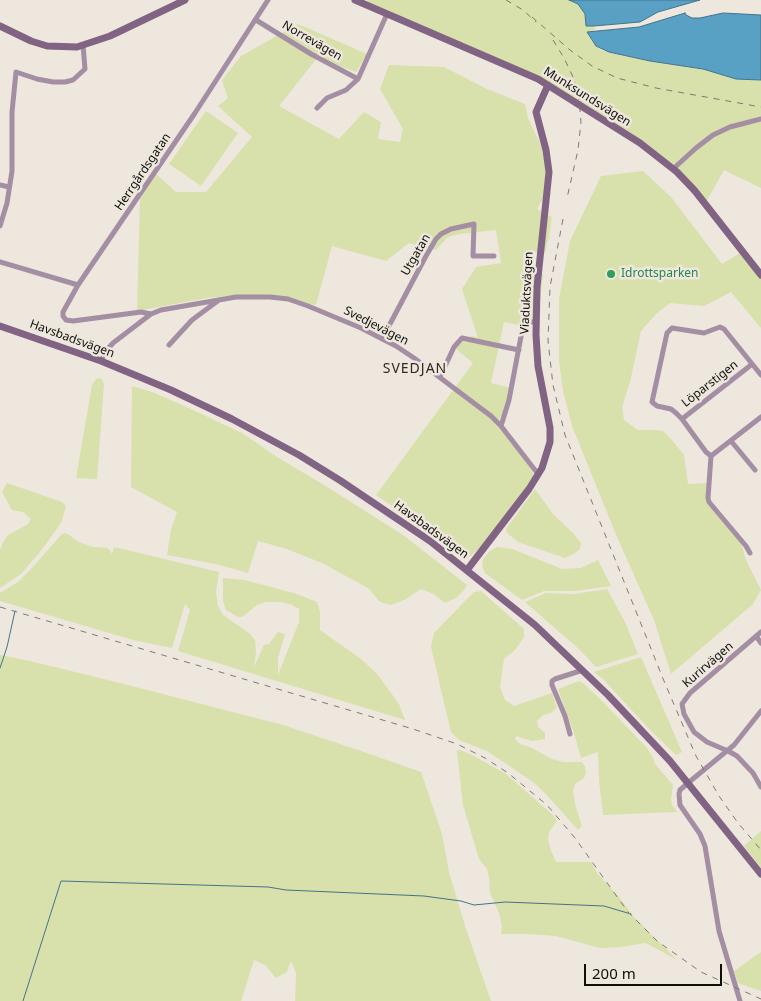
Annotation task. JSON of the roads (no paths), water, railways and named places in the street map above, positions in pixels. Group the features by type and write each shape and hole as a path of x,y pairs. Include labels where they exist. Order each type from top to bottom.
{"street":[{"path":"0,26 31,42 48,46 83,45 110,36 185,0"},
{"name":"Herrgårdsgatan","path":"78,285 196,112 268,0"},
{"name":"Munksundsvägen","path":"356,0 548,85 640,143 672,169 701,198 761,275"},
{"path":"317,108 327,98 346,90 358,78 387,14"},
{"name":"Norrevägen","path":"256,20 311,54 358,78"},
{"path":"0,226 7,204 12,161 12,112 16,72 53,82 73,80 86,69 83,45"},
{"name":"Viaduktsvägen","path":"467,570 538,474 547,455 550,442 550,428 538,366 536,322 537,287 549,172 547,154 536,115 541,98 548,85"},
{"path":"672,169 713,135 730,126 761,119"},
{"path":"0,185 9,187"},
{"name":"Utgatan","path":"382,339 426,256 441,234 451,229 474,224 473,256 494,256"},
{"path":"0,262 78,285"},
{"name":"Svedjevägen","path":"78,285 63,312 66,320 73,321 141,312 151,314"},
{"name":"Svedjevägen","path":"101,361 113,343 151,314 179,306 219,299 253,296 288,300 308,306 361,328 408,354 491,416 538,474"},
{"path":"169,345 192,320 219,299"},
{"path":"501,426 509,400 524,326 528,322 536,322"},
{"name":"Havsbadsvägen","path":"0,326 101,361 202,404 299,455 396,517 467,570 535,625 583,670 688,783 761,874"},
{"path":"711,456 682,419 671,409 657,406 652,402 667,333 670,329 676,328 704,333 720,327 724,329 751,365 761,375"},
{"path":"440,377 454,347 458,341 465,338 519,350"},
{"name":"Löparstigen","path":"682,419 751,365"},
{"path":"750,553 708,500 711,456 761,418"},
{"path":"731,441 755,470"},
{"name":"Kurirvägen","path":"728,751 700,738 694,732 684,714 682,704 690,693 759,634 761,643"},
{"path":"570,734 552,681 583,670"},
{"path":"740,1001 719,931 705,846 700,834 680,805 679,798 680,790 728,751 761,711"},
{"path":"728,751 745,764 761,787"}],"water":[{"path":"569,0 700,0 658,12 640,22 586,26 585,14 578,4"},
{"path":"685,13 692,18 723,13 761,15 761,80 736,79 703,69 650,61 609,52 596,46 587,32 639,27"}],"waterway":[{"path":"0,668 15,611"},
{"path":"23,1001 61,881 268,887 286,890 424,896 461,901 474,905 505,902 604,906 631,914"}],"railway":[{"path":"506,0 523,10 536,22"},
{"path":"532,17 570,50 592,66 617,78 656,88 761,107"},
{"path":"553,40 574,79 579,99 581,122 578,150 567,198"},
{"path":"563,219 550,287 548,341 553,385 565,435 696,756 719,796 738,823 761,850"},
{"path":"0,607 413,729 457,744 485,758 508,773 547,805 575,838 628,912 657,941 701,972 761,999"}],"place":[{"name":"Idrottsparken","path":"611,274"}],"district":[{"name":"SVEDJAN","path":"415,369"}]}
